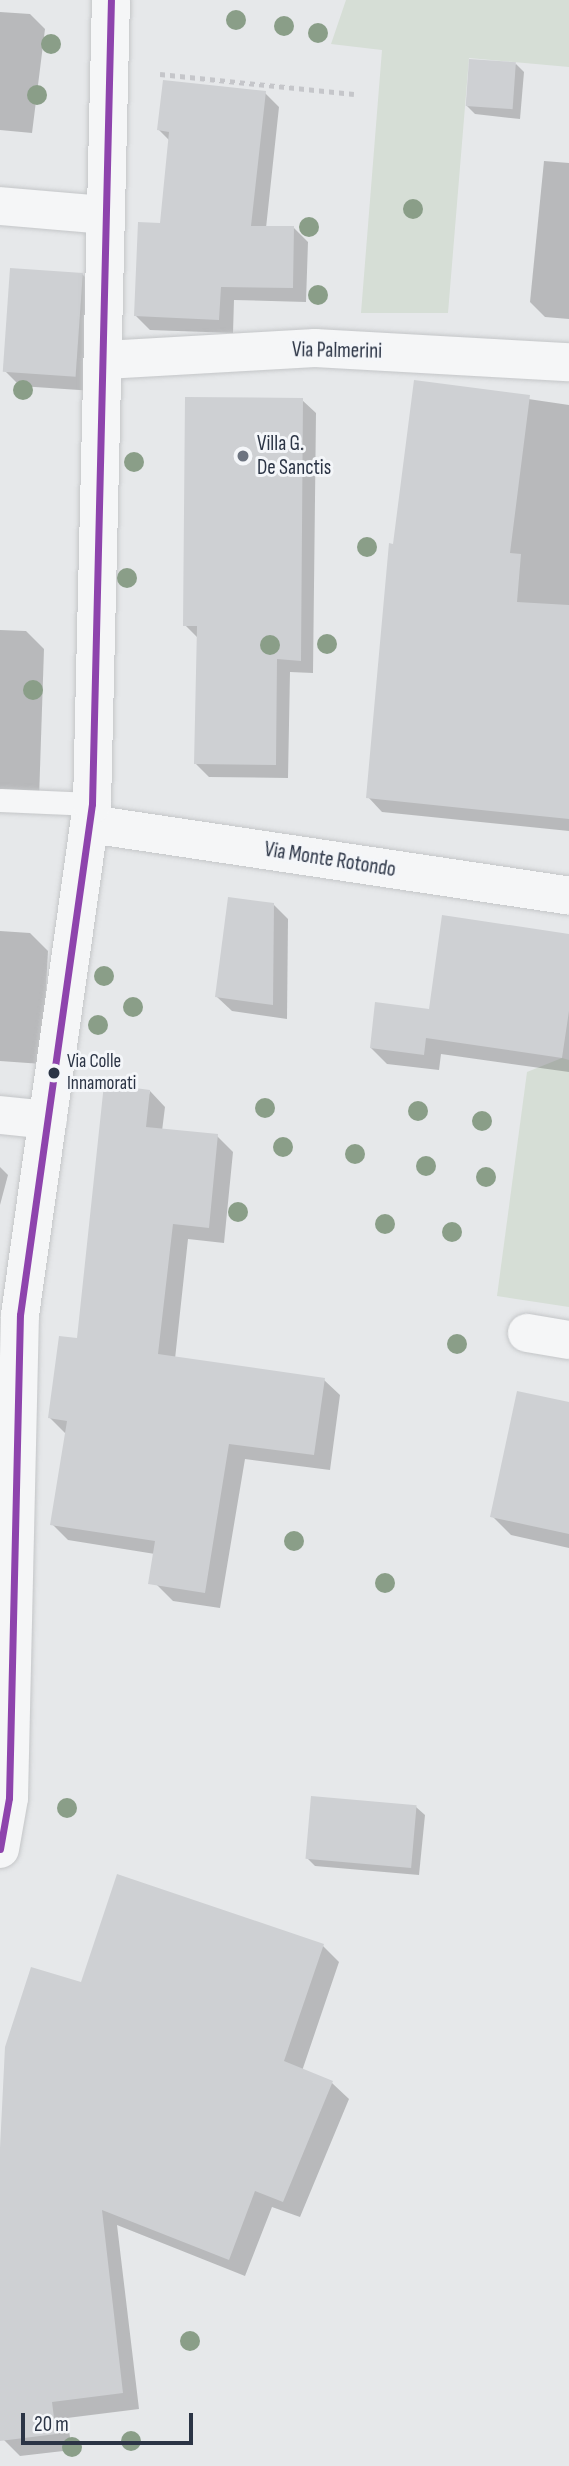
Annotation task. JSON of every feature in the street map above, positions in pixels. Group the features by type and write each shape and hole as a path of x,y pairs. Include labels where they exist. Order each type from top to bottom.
{"street":[{"path":"0,1849 9,1798 20,1315 91,814 105,360 105,215 111,0"},
{"path":"0,206 105,215"},
{"name":"Via Palmerini","path":"105,360 315,348 569,362"},
{"name":"Via Monte Rotondo","path":"91,814 569,896"},
{"path":"0,1115 48,1120"},
{"path":"527,1333 569,1340"}],"lane":[{"path":"0,800 91,814"}],"path":[{"path":"170,75 354,94"}],"shaded area":[{"path":"346,0 569,0 569,67 469,58 448,313 361,313 382,50 331,44"},
{"path":"562,1058 569,1060 569,1307 497,1296 527,1072"}],"building":[{"path":"469,59 516,62 513,109 466,106"},
{"path":"163,80 266,91 251,226 294,226 293,288 221,287 219,320 134,316 138,222 160,223 169,132 157,130"},
{"path":"10,268 83,273 76,377 3,372"},
{"path":"414,380 530,395 510,553 521,554 517,602 569,605 569,819 366,798 389,543 393,544"},
{"name":"Villa G. De Sanctis","path":"185,397 303,398 301,661 277,659 276,765 194,764 197,626 183,626"},
{"path":"228,897 274,903 273,1005 215,997"},
{"path":"442,915 569,934 569,1011 562,1058 426,1038 424,1055 370,1048 375,1002 429,1009"},
{"path":"104,1084 150,1090 146,1127 218,1134 209,1228 173,1224 158,1354 325,1378 314,1455 229,1444 205,1593 148,1584 155,1541 50,1525 67,1421 48,1418 59,1336 77,1338"},
{"path":"517,1391 569,1402 569,1534 490,1517"},
{"path":"311,1796 417,1805 411,1868 306,1859"},
{"path":"117,1874 324,1944 284,2061 333,2081 283,2202 255,2191 229,2260 102,2210 123,2393 52,2402 56,2434 0,2441 0,2148 5,2047 31,1967 81,1982"}],"transit line":[{"path":"0,1849 9,1798 20,1315 92,804 111,0"}],"place":[{"name":"Villa G. De Sanctis","path":"243,456"},
{"name":"Via Colle Innamorati","path":"54,1073"}]}
